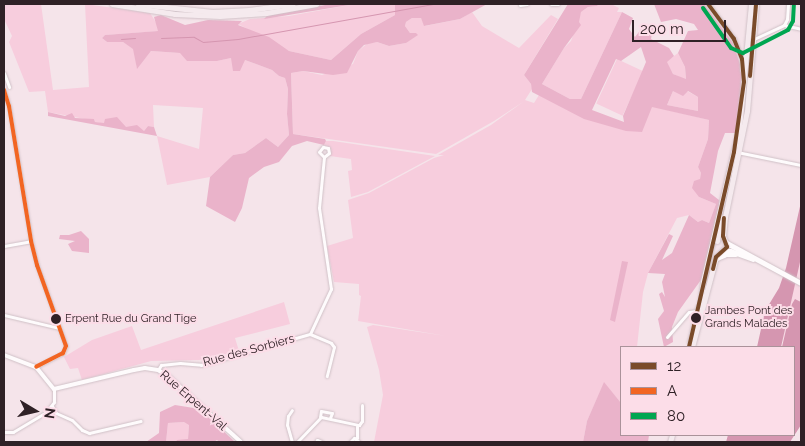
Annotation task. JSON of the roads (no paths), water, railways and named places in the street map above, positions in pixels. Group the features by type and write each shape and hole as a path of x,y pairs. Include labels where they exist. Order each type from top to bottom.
{"main road":[{"path":"112,4 175,14 220,16 266,13 316,4"},
{"path":"138,4 213,12 250,10 293,4"},
{"path":"699,313 725,189 737,152 751,4"},
{"path":"691,346 714,261 727,248 724,217 747,111 756,4"},
{"path":"700,302 716,244 725,189"},
{"path":"716,244 726,242 801,283"},
{"path":"716,244 722,251 731,251 760,260"},
{"path":"714,261 724,255 744,256"}],"street":[{"path":"520,5 527,4"},
{"path":"551,4 558,4"},
{"path":"708,4 735,42 742,59 744,82"},
{"path":"784,25 787,18 788,4"},
{"path":"735,42 748,45 754,39 784,25 801,29"},
{"path":"4,73 9,87"},
{"path":"4,90 9,106 31,241 37,265 66,346 65,350 36,367"},
{"path":"737,152 801,165"},
{"name":"Rue des Sorbiers","path":"158,370 162,365 180,363 201,364 310,334 331,288 319,208 324,157"},
{"path":"4,246 31,241"},
{"path":"667,337 689,312 699,313"},
{"path":"4,315 60,328"},
{"path":"310,334 330,342 334,347 327,376"},
{"path":"4,355 36,367 54,389 52,406 56,413 72,420 82,430 89,433 142,421"},
{"name":"Rue Erpent-Val","path":"54,389 139,369 158,370 169,376 240,442"},
{"path":"356,426 362,421 362,405"},
{"path":"4,432 13,432 52,406"},
{"path":"292,410 288,416 287,425 292,442 298,442 320,418 330,418 356,426"},
{"path":"350,442 353,438 358,440 356,426"},
{"path":"316,442 317,440 322,442"}],"waterway":[{"path":"161,38 194,37 203,42 238,39 433,4"},
{"path":"121,39 135,38"}],"place":[{"name":"Jambes Pont des Grands Malades","path":"696,318"},
{"name":"Erpent Rue du Grand Tige","path":"56,319"}]}
